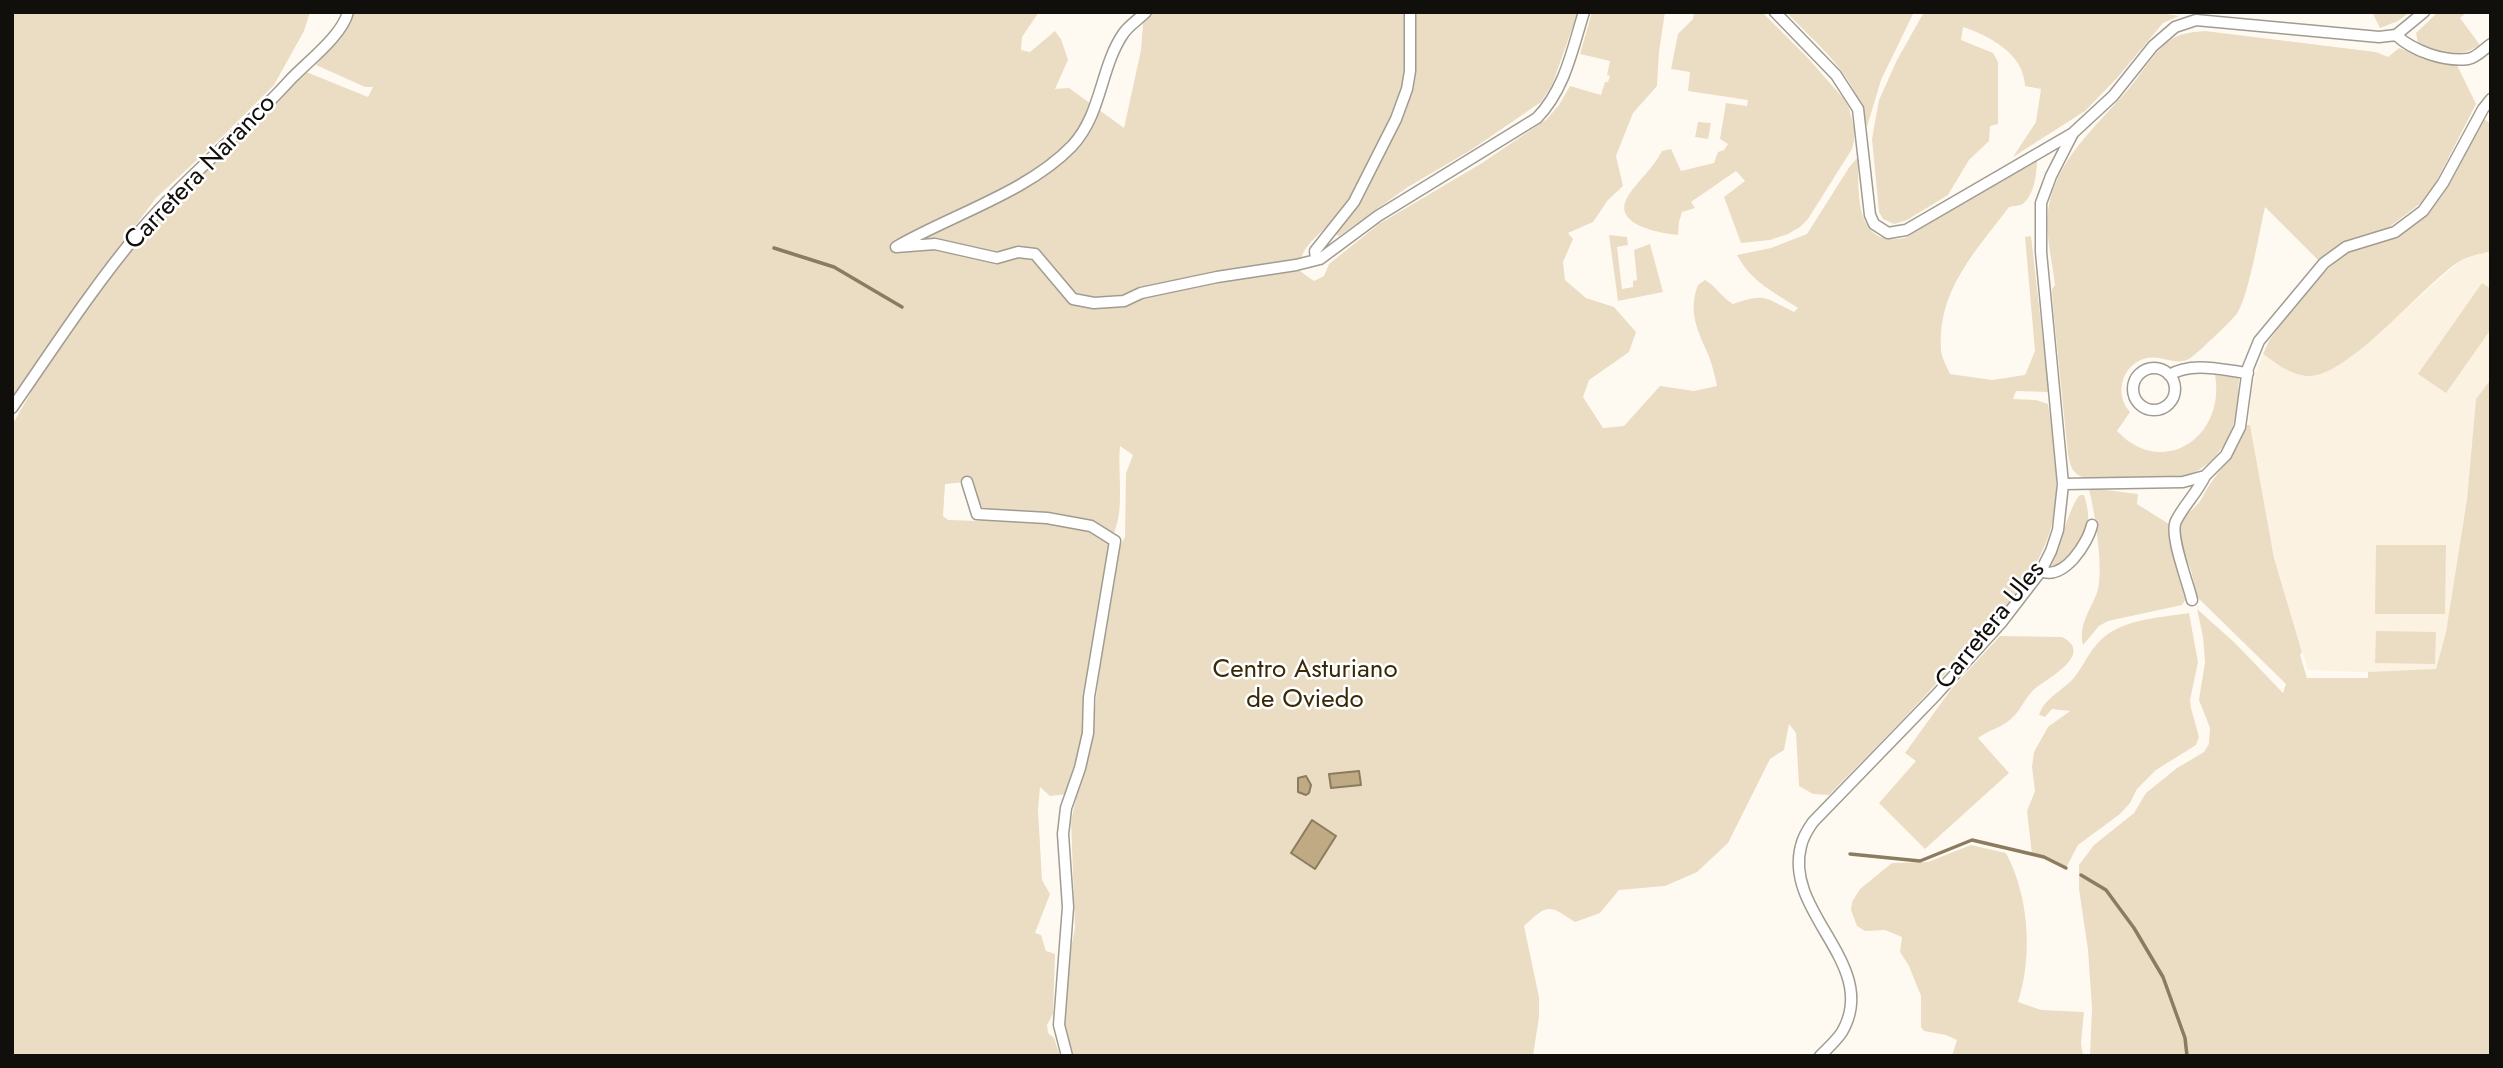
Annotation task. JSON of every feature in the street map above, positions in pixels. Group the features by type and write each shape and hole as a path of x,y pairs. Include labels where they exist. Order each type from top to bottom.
{"street":[{"name":"Carretera Naranco","path":"12,408 140,231 339,31 348,12"},
{"path":"1146,12 1124,32 1112,54 1097,105 1073,145 1027,182 896,247 935,244 997,258 1018,252 1035,254 1073,299 1094,303 1124,301 1141,293 1322,258 1378,216 1536,118 1551,102 1560,85 1584,12"},
{"path":"1316,258 1315,251 1354,202 1396,120 1410,72 1410,12"},
{"path":"1775,12 1836,75 1858,109 1870,215 1874,224 1888,233 1906,230 2073,133 2113,96 2153,46 2175,27 2196,20 2359,37 2396,35 2424,12"},
{"path":"2396,35 2416,49 2451,58 2470,59 2491,44"},
{"path":"2192,600 2172,530 2177,518 2195,496 2205,475 2226,455 2240,427 2248,373 2259,341 2324,263 2346,247 2395,232 2423,211 2443,183 2491,99"},
{"name":"Carretera Ules","path":"1820,1056 1841,1033 1849,1014 1852,993 1844,967 1808,900 1799,872 1801,846 1806,833 1812,822 2001,624 2041,571 2058,530 2063,484 2041,252 2042,203 2050,176 2073,133"},
{"path":"2169,375 2183,368 2194,367 2248,373"},
{"path":"2156,369 2169,375 2175,388 2167,405 2156,410 2140,404 2133,389 2140,374 2156,369"},
{"path":"2063,484 2183,482 2205,475"},
{"path":"967,482 976,514 1047,518 1090,526 1115,541 1089,696 1088,733 1080,768 1066,807 1063,834 1068,907 1059,1025 1067,1056"},
{"path":"2041,571 2046,574 2053,573 2067,565 2090,536 2092,525"}],"shaded area":[{"path":"2491,251 2491,379 2476,399 2467,499 2446,632 2436,669 2383,673 2308,670 2274,558 2249,419 2252,384 2263,354 2280,366 2361,349 2461,260"},
{"path":"1359,771 1361,785 1331,788 1329,774"},
{"path":"1306,776 1311,785 1306,795 1298,792 1298,778"},
{"path":"1312,820 1336,836 1315,869 1291,853"}],"green space":[{"path":"12,12 310,12 304,31 274,85 156,198 12,400"},
{"name":"Centro Asturiano de Oviedo","path":"354,12 1039,12 1022,37 1021,50 1030,52 1055,31 1061,39 1068,60 1055,89 1069,88 1124,128 1141,50 1144,12 1578,12 1552,85 1541,102 1471,150 1408,187 1339,236 1325,228 1307,247 1301,258 1300,271 1314,281 1324,276 1329,264 1379,224 1482,163 1547,119 1570,86 1601,95 1610,76 1607,75 1610,61 1580,54 1592,12 1665,12 1657,86 1633,113 1616,156 1623,186 1608,200 1593,222 1568,233 1573,239 1563,262 1565,280 1586,298 1614,307 1636,332 1629,352 1589,380 1583,397 1603,428 1624,426 1660,386 1694,391 1717,386 1694,312 1698,285 1705,280 1733,304 1752,298 1764,298 1794,312 1798,308 1756,279 1737,255 1771,248 1807,234 1858,157 1862,214 1876,234 1888,239 1905,238 2037,160 2029,197 2021,205 2009,207 1972,255 1952,289 1941,328 1941,349 1950,374 1992,380 2025,375 2035,351 2025,237 2031,236 2049,392 2016,391 2013,399 2036,400 2048,404 2056,484 2050,531 2034,567 2013,598 1913,709 1829,795 1813,794 1799,786 1796,733 1789,724 1784,750 1770,759 1728,843 1697,872 1665,886 1619,890 1600,913 1575,922 1548,909 1524,926 1539,997 1533,1056 1074,1056 1065,1033 1064,1014 1069,958 1075,928 1071,821 1094,718 1103,634 1116,553 1125,537 1126,473 1133,455 1120,446 1120,508 1115,532 1109,542 1082,741 1068,794 1050,796 1040,787 1038,810 1042,880 1050,894 1035,933 1041,935 1046,951 1055,954 1053,1014 1047,1025 1048,1033 1054,1038 1060,1056 12,1056 12,425 74,318 140,231 304,71 368,97 373,87 365,87 316,65 340,37","holes":["967,482 980,521 948,520 943,516 945,484"]},
{"path":"1694,12 1762,12 1808,58 1849,108 1854,128 1852,149 1808,219 1788,234 1770,240 1741,243 1724,197 1745,181 1736,171 1691,202 1695,208 1682,212 1678,235 1640,226 1626,214 1624,206 1628,196 1662,151 1671,149 1681,171 1714,163 1718,152 1724,150 1728,144 1720,139 1726,103 1747,106 1748,100 1688,91 1690,72 1671,69 1678,34 1693,19"},
{"path":"1786,12 1914,12 1881,80 1867,127 1863,109 1847,78 1824,50"},
{"path":"1924,12 2156,12 2179,16 2163,23 2085,111 2013,157 2036,122 2041,89 2025,86 2019,65 2004,48 1963,27 1961,40 1993,53 1998,62 1998,124 1990,126 1989,141 1969,160 1948,195 1907,220 1894,224 1883,219 1879,212 1872,139 1879,100 1897,60"},
{"path":"2372,12 2410,12 2398,21 2380,28"},
{"path":"2438,12 2467,12 2460,18 2480,45 2465,52 2449,53 2418,44 2416,33"},
{"path":"2205,31 2376,52 2388,57 2399,48 2425,58 2457,65 2476,104 2431,192 2388,228 2345,241 2318,260 2265,207 2249,280 2236,315 2189,359 2179,361 2147,358 2139,361 2127,372 2123,380 2122,396 2130,412 2117,431 2135,445 2153,451 2171,451 2187,445 2201,433 2211,417 2216,397 2215,375 2239,378 2231,431 2222,448 2208,463 2184,476 2085,478 2072,469 2068,454 2053,307 2052,289 2055,285 2047,221 2050,200 2073,153 2159,50 2177,36"},
{"path":"2483,118 2491,124 2491,251 2460,261 2363,347 2323,373 2306,376 2294,373 2263,354 2269,341 2294,307 2334,263 2353,251 2412,227 2432,209 2456,172"},
{"path":"1698,122 1711,123 1708,139 1695,137"},
{"path":"1609,235 1627,237 1628,245 1617,247 1622,289 1633,287 1633,281 1637,280 1634,250 1650,244 1663,292 1618,301"},
{"path":"2482,283 2491,289 2491,329 2446,393 2418,374"},
{"path":"2491,379 2491,1056 2090,1056 2092,1008 2088,950 2079,889 2079,865 2094,845 2134,813 2146,793 2177,768 2204,752 2209,744 2210,728 2199,700 2205,662 2197,609 2235,643 2283,693 2286,684 2195,595 2192,574 2178,538 2181,522 2199,503 2238,445 2246,425 2250,425 2274,558 2307,678 2368,678 2368,672 2436,669 2446,632 2467,499 2476,399"},
{"path":"2089,490 2138,494 2137,504 2169,524 2169,536 2187,597 2182,605 2108,621 2099,626 2083,645 2085,620 2099,583 2100,562"},
{"path":"2080,495 2084,495 2088,512 2087,530 2076,551 2058,566 2051,567 2068,518"},
{"path":"2376,545 2446,545 2445,614 2375,614"},
{"path":"2189,613 2198,662 2190,700 2199,737 2196,745 2156,770 2137,789 2120,814 2078,845 2066,868 2032,854 2027,811 2035,791 2032,767 2034,752 2048,727 2070,711 2052,709 2045,717 2039,715 2042,709 2072,680 2093,648 2116,629 2152,618"},
{"path":"2376,631 2436,632 2435,664 2375,663"},
{"path":"2000,636 2062,637 2071,643 2074,650 2067,664 2033,690 2012,718 1978,738 2009,773 1925,849 1879,803 1916,761 1905,753 1952,688"},
{"path":"1971,845 2006,853 2020,888 2027,946 2018,1002 2041,1010 2084,1012 2081,1043 2083,1056 1952,1056 1957,1040 1924,1031 1921,1027 1921,996 1900,952 1902,937 1885,930 1865,931 1857,926 1851,910 1852,902 1860,889 1892,863 1928,862"}],"waterway":[{"path":"774,248 834,267 902,307"},
{"path":"1850,854 1920,861 1972,840 2044,857 2066,868"},
{"path":"2081,875 2106,890 2134,928 2163,977 2185,1038 2187,1056"}]}
